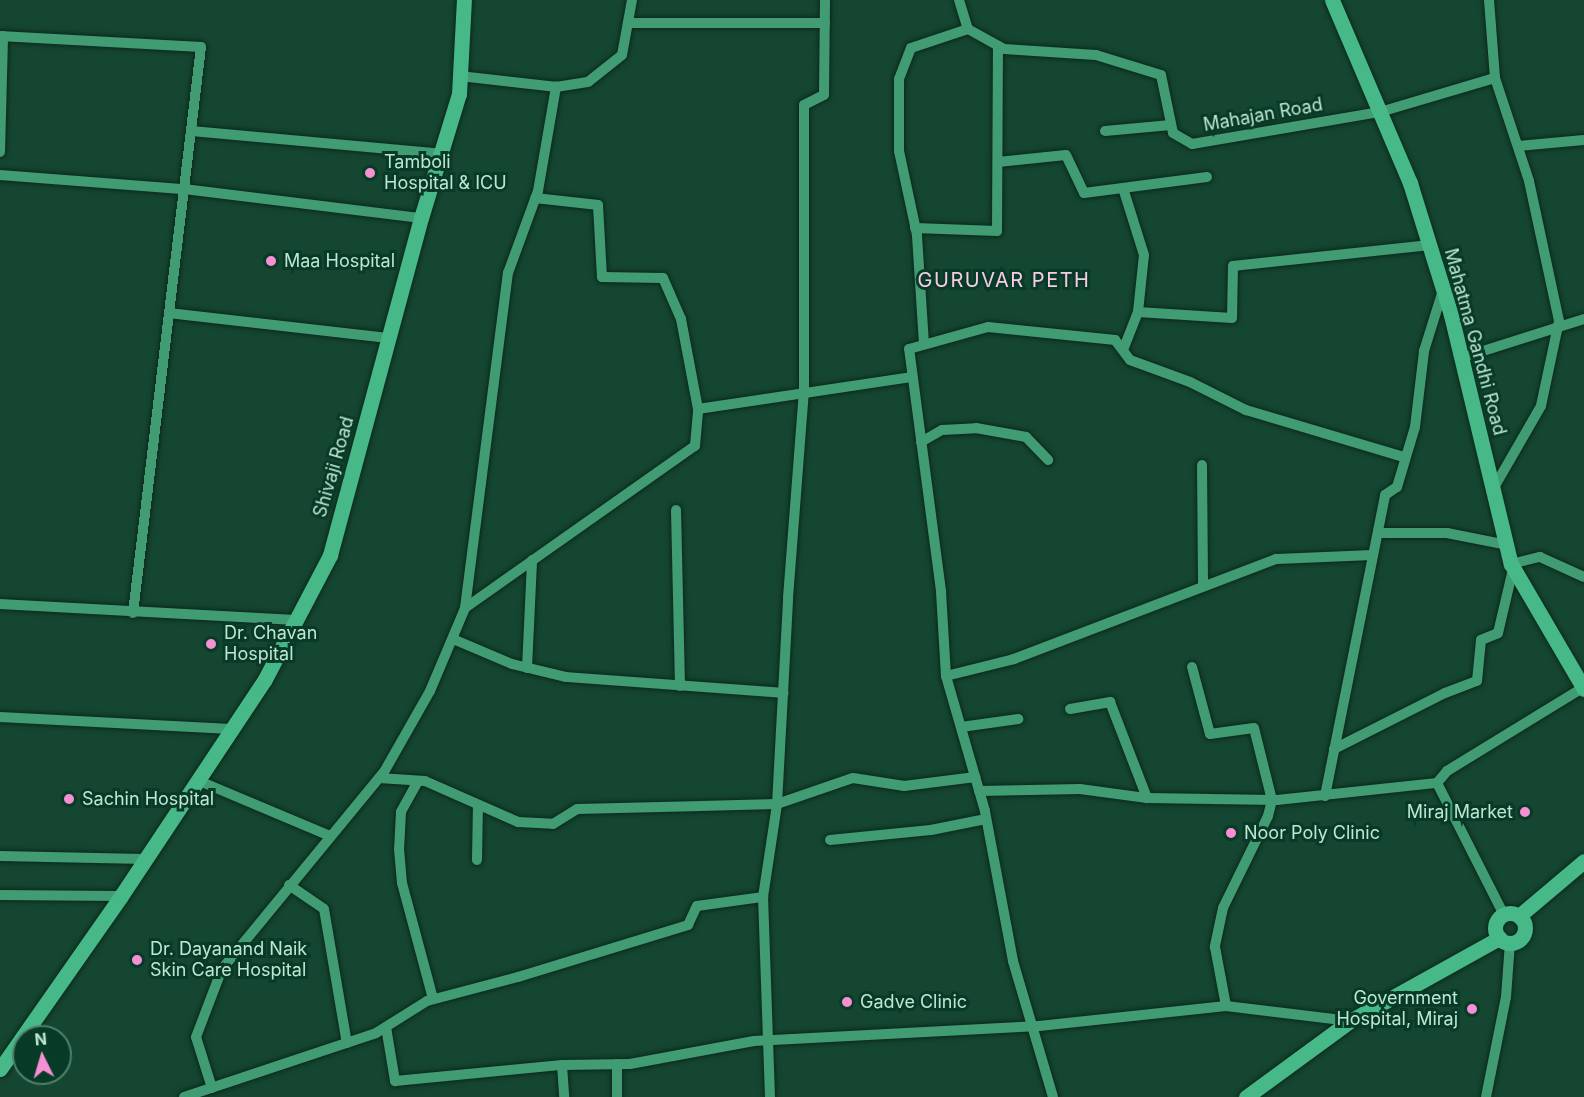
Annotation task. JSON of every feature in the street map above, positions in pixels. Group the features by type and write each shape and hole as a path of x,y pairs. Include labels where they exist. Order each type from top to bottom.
{"main road":[{"name":"Shivaji Road","path":"0,1069 121,896 265,679 330,555 421,218 459,94 464,0"},
{"name":"Mahatma Gandhi Road","path":"1332,0 1410,183 1430,245 1461,358 1512,567 1584,688"},
{"path":"1504,941 1495,925 1511,916 1584,861"},
{"path":"1246,1097 1350,1021 1504,941 1524,933 1511,916"}],"street":[{"path":"460,76 556,87 588,82 622,55 631,23 632,0"},
{"path":"770,1097 770,1041 763,897 777,804 804,391 804,105 824,95 825,0"},
{"path":"959,0 968,28 998,46 1096,55 1161,75 1171,125 1105,130"},
{"path":"1490,0 1495,78 1518,146 1554,297 1557,330 1541,406 1493,489"},
{"path":"631,23 825,23"},
{"path":"924,344 915,228 898,152 899,79 911,48 968,28"},
{"path":"0,152 2,36 201,47 133,612"},
{"path":"915,228 997,231 998,46"},
{"name":"Mahajan Road","path":"1171,125 1173,133 1192,144 1380,112 1495,78"},
{"path":"212,1088 195,1036 222,969 379,778 430,691 465,608 507,273 535,198 556,87"},
{"path":"191,131 442,154"},
{"path":"1518,146 1584,140"},
{"path":"998,162 1066,155 1084,193 1207,177"},
{"path":"0,175 184,189 421,218"},
{"path":"1122,350 1138,312 1144,255 1123,188"},
{"path":"465,608 695,446 698,409 681,319 663,278 602,278 597,205 535,198"},
{"path":"1138,312 1232,318 1233,266 1430,245"},
{"path":"1325,796 1385,495 1397,487 1404,457 1415,427 1424,351 1443,289"},
{"path":"169,313 390,338"},
{"path":"1461,358 1557,330 1584,319"},
{"path":"1053,1097 1013,962 987,819 946,676 940,591 909,349 988,327 1115,340 1130,360 1190,382 1246,410 1404,457"},
{"path":"698,409 804,391 913,377"},
{"path":"921,442 942,430 976,428 1026,437 1048,460"},
{"path":"1202,465 1203,586"},
{"path":"676,510 680,686"},
{"path":"1378,533 1447,534 1508,545"},
{"path":"946,676 1014,659 1276,559 1373,555"},
{"path":"1334,749 1445,693 1477,681 1481,640 1498,633 1512,567 1540,557 1584,577"},
{"path":"527,668 532,560"},
{"path":"0,604 296,620"},
{"path":"453,639 527,668 566,677 783,693"},
{"path":"1192,667 1210,734 1254,728 1272,800 1268,816 1222,908 1215,947 1226,1006"},
{"path":"979,791 1080,789 1147,798 1272,800 1437,783 1447,771 1584,688"},
{"path":"1070,709 1110,702 1147,798"},
{"path":"0,717 231,729"},
{"path":"961,727 1018,719"},
{"path":"379,778 418,781 518,822 553,824 577,809 777,804 853,778 904,786 975,777"},
{"path":"197,780 330,836"},
{"path":"418,781 401,812 399,849 402,883 433,999"},
{"path":"1437,783 1511,916"},
{"path":"477,860 478,805"},
{"path":"830,840 931,830 987,819"},
{"path":"0,856 145,859"},
{"path":"289,885 324,909 347,1043"},
{"path":"0,895 121,896"},
{"path":"184,1097 347,1043 386,1027 433,999 688,925 697,906 763,897"},
{"path":"1486,1097 1506,997 1504,941"},
{"path":"386,1027 395,1081 562,1065 617,1064 770,1041 1030,1024 1226,1006 1350,1021"},
{"path":"617,1064 617,1097"},
{"path":"562,1065 564,1097"}],"place":[{"name":"Tamboli Hospital & ICU","path":"370,173"},
{"name":"Maa Hospital","path":"271,261"},
{"name":"Dr. Chavan Hospital","path":"211,644"},
{"name":"Sachin Hospital","path":"69,799"},
{"name":"Miraj Market","path":"1525,812"},
{"name":"Noor Poly Clinic","path":"1231,833"},
{"name":"Dr. Dayanand Naik Skin Care Hospital","path":"137,960"},
{"name":"Gadve Clinic","path":"847,1002"},
{"name":"Government Hospital, Miraj","path":"1472,1009"}],"district":[{"name":"GURUVAR PETH","path":"1004,280"}]}
